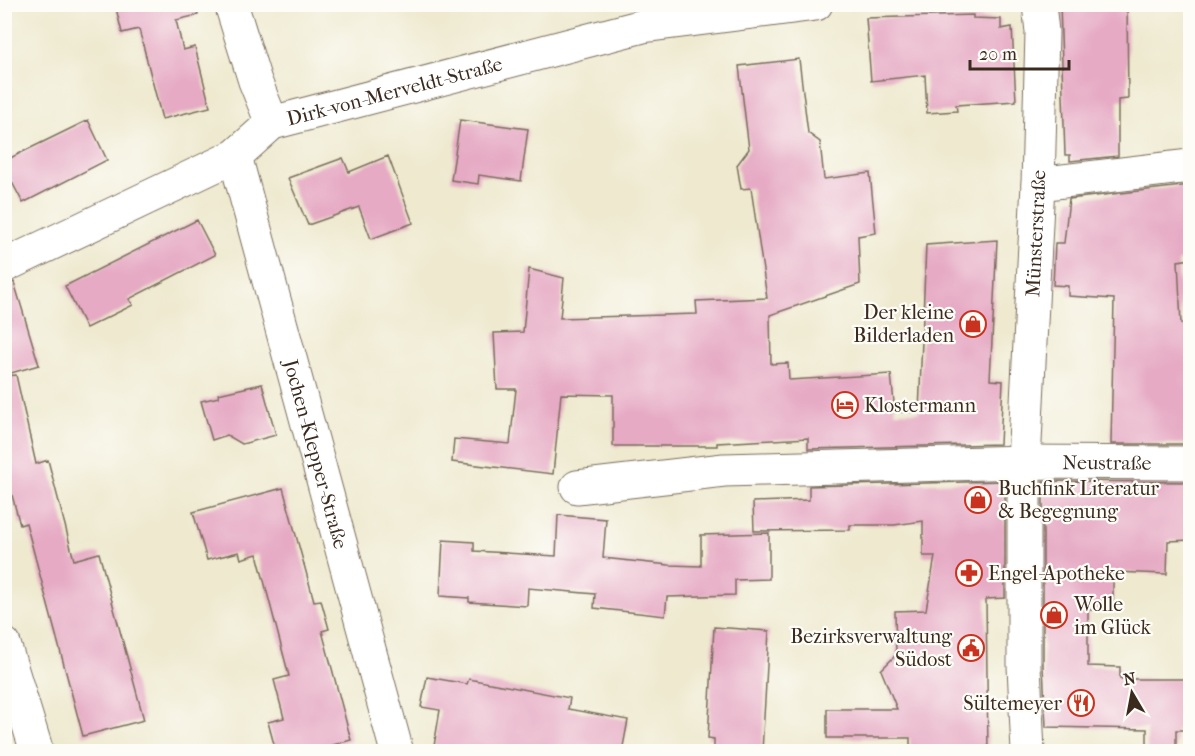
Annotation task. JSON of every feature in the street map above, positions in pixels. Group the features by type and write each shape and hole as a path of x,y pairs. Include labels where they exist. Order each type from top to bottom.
{"street":[{"path":"231,4 255,81 272,123"},
{"name":"Dirk-von-Merveldt-Straße","path":"4,267 234,156 272,123 643,26 816,4"},
{"name":"Münsterstraße","path":"1029,752 1024,666 1024,462 1038,184 1042,32 1039,4"},
{"name":"Jochen-Klepper-Straße","path":"234,156 397,752"},
{"path":"1038,184 1191,166"},
{"path":"577,487 724,470 1024,462"},
{"name":"Neustraße","path":"1024,462 1191,463"},
{"path":"4,644 37,752"}],"building":[{"path":"115,4 197,4 198,15 176,20 183,50 195,47 210,107 162,119 139,29 122,33"},
{"path":"1060,4 1127,4 1128,99 1118,100 1118,156 1070,161 1070,155 1065,155"},
{"path":"973,15 973,18 1001,19 1001,29 1012,27 1016,101 956,105 957,111 927,113 925,75 871,81 866,18"},
{"path":"799,59 808,133 820,142 824,179 870,173 876,233 858,236 860,284 770,315 771,364 788,363 789,380 891,374 895,412 919,412 926,245 997,240 990,380 1003,381 1000,444 808,449 808,438 717,443 717,446 613,446 613,395 561,394 553,474 452,462 454,439 510,444 516,389 497,389 494,333 523,332 529,269 564,278 560,318 697,314 696,301 767,298 751,188 741,189 737,165 749,149 739,66"},
{"path":"88,120 107,160 23,203 4,167 4,161"},
{"path":"460,120 528,129 521,181 479,175 478,184 451,180"},
{"path":"388,156 413,223 371,239 359,207 308,225 288,178 343,158 349,172"},
{"path":"1191,185 1191,259 1178,261 1181,324 1191,323 1191,444 1111,444 1114,299 1068,296 1068,286 1053,285 1055,243 1064,243 1069,199"},
{"path":"197,220 215,255 129,299 133,305 86,328 65,286"},
{"path":"14,282 39,365 4,375 4,284"},
{"path":"16,375 36,464 48,460 74,560 99,553 144,720 83,736 26,523 20,525 4,465 4,376"},
{"path":"262,384 276,435 242,444 227,435 212,440 201,401 219,397 218,394"},
{"path":"1005,481 1005,598 986,599 988,752 910,752 910,738 827,738 827,709 897,709 881,670 896,655 895,611 926,610 935,556 923,556 923,521 894,525 850,525 850,530 754,531 753,502 809,500 809,486"},
{"path":"1043,481 1191,482 1191,540 1168,541 1167,574 1113,572 1113,610 1088,610 1088,666 1120,667 1120,679 1191,679 1191,730 1176,730 1176,752 1147,752 1147,729 1046,727 1043,666"},
{"path":"283,488 314,601 321,600 329,629 322,631 351,740 308,752 276,752 268,722 284,718 274,680 289,676 257,554 241,559 239,552 207,560 193,512"},
{"path":"558,515 606,519 603,558 669,565 701,566 701,535 769,533 769,579 735,580 735,595 667,597 665,616 594,608 595,594 528,588 527,606 469,602 469,598 440,596 443,540 474,542 474,551 556,556"},
{"path":"714,627 769,631 762,752 714,752 714,739 708,738"},
{"path":"427,677 467,684 469,679 570,698 568,709 628,720 622,752 433,752 440,710 421,707"}],"place":[{"name":"Der kleine Bilderladen","path":"973,324"},
{"name":"Klostermann","path":"845,405"},
{"name":"Buchfink Literatur & Begegnung","path":"978,500"},
{"name":"Engel-Apotheke","path":"969,573"},
{"name":"Wolle im Glück","path":"1054,615"},
{"name":"Bezirksverwaltung Südost","path":"971,648"},
{"name":"Sültemeyer","path":"1081,703"}]}
